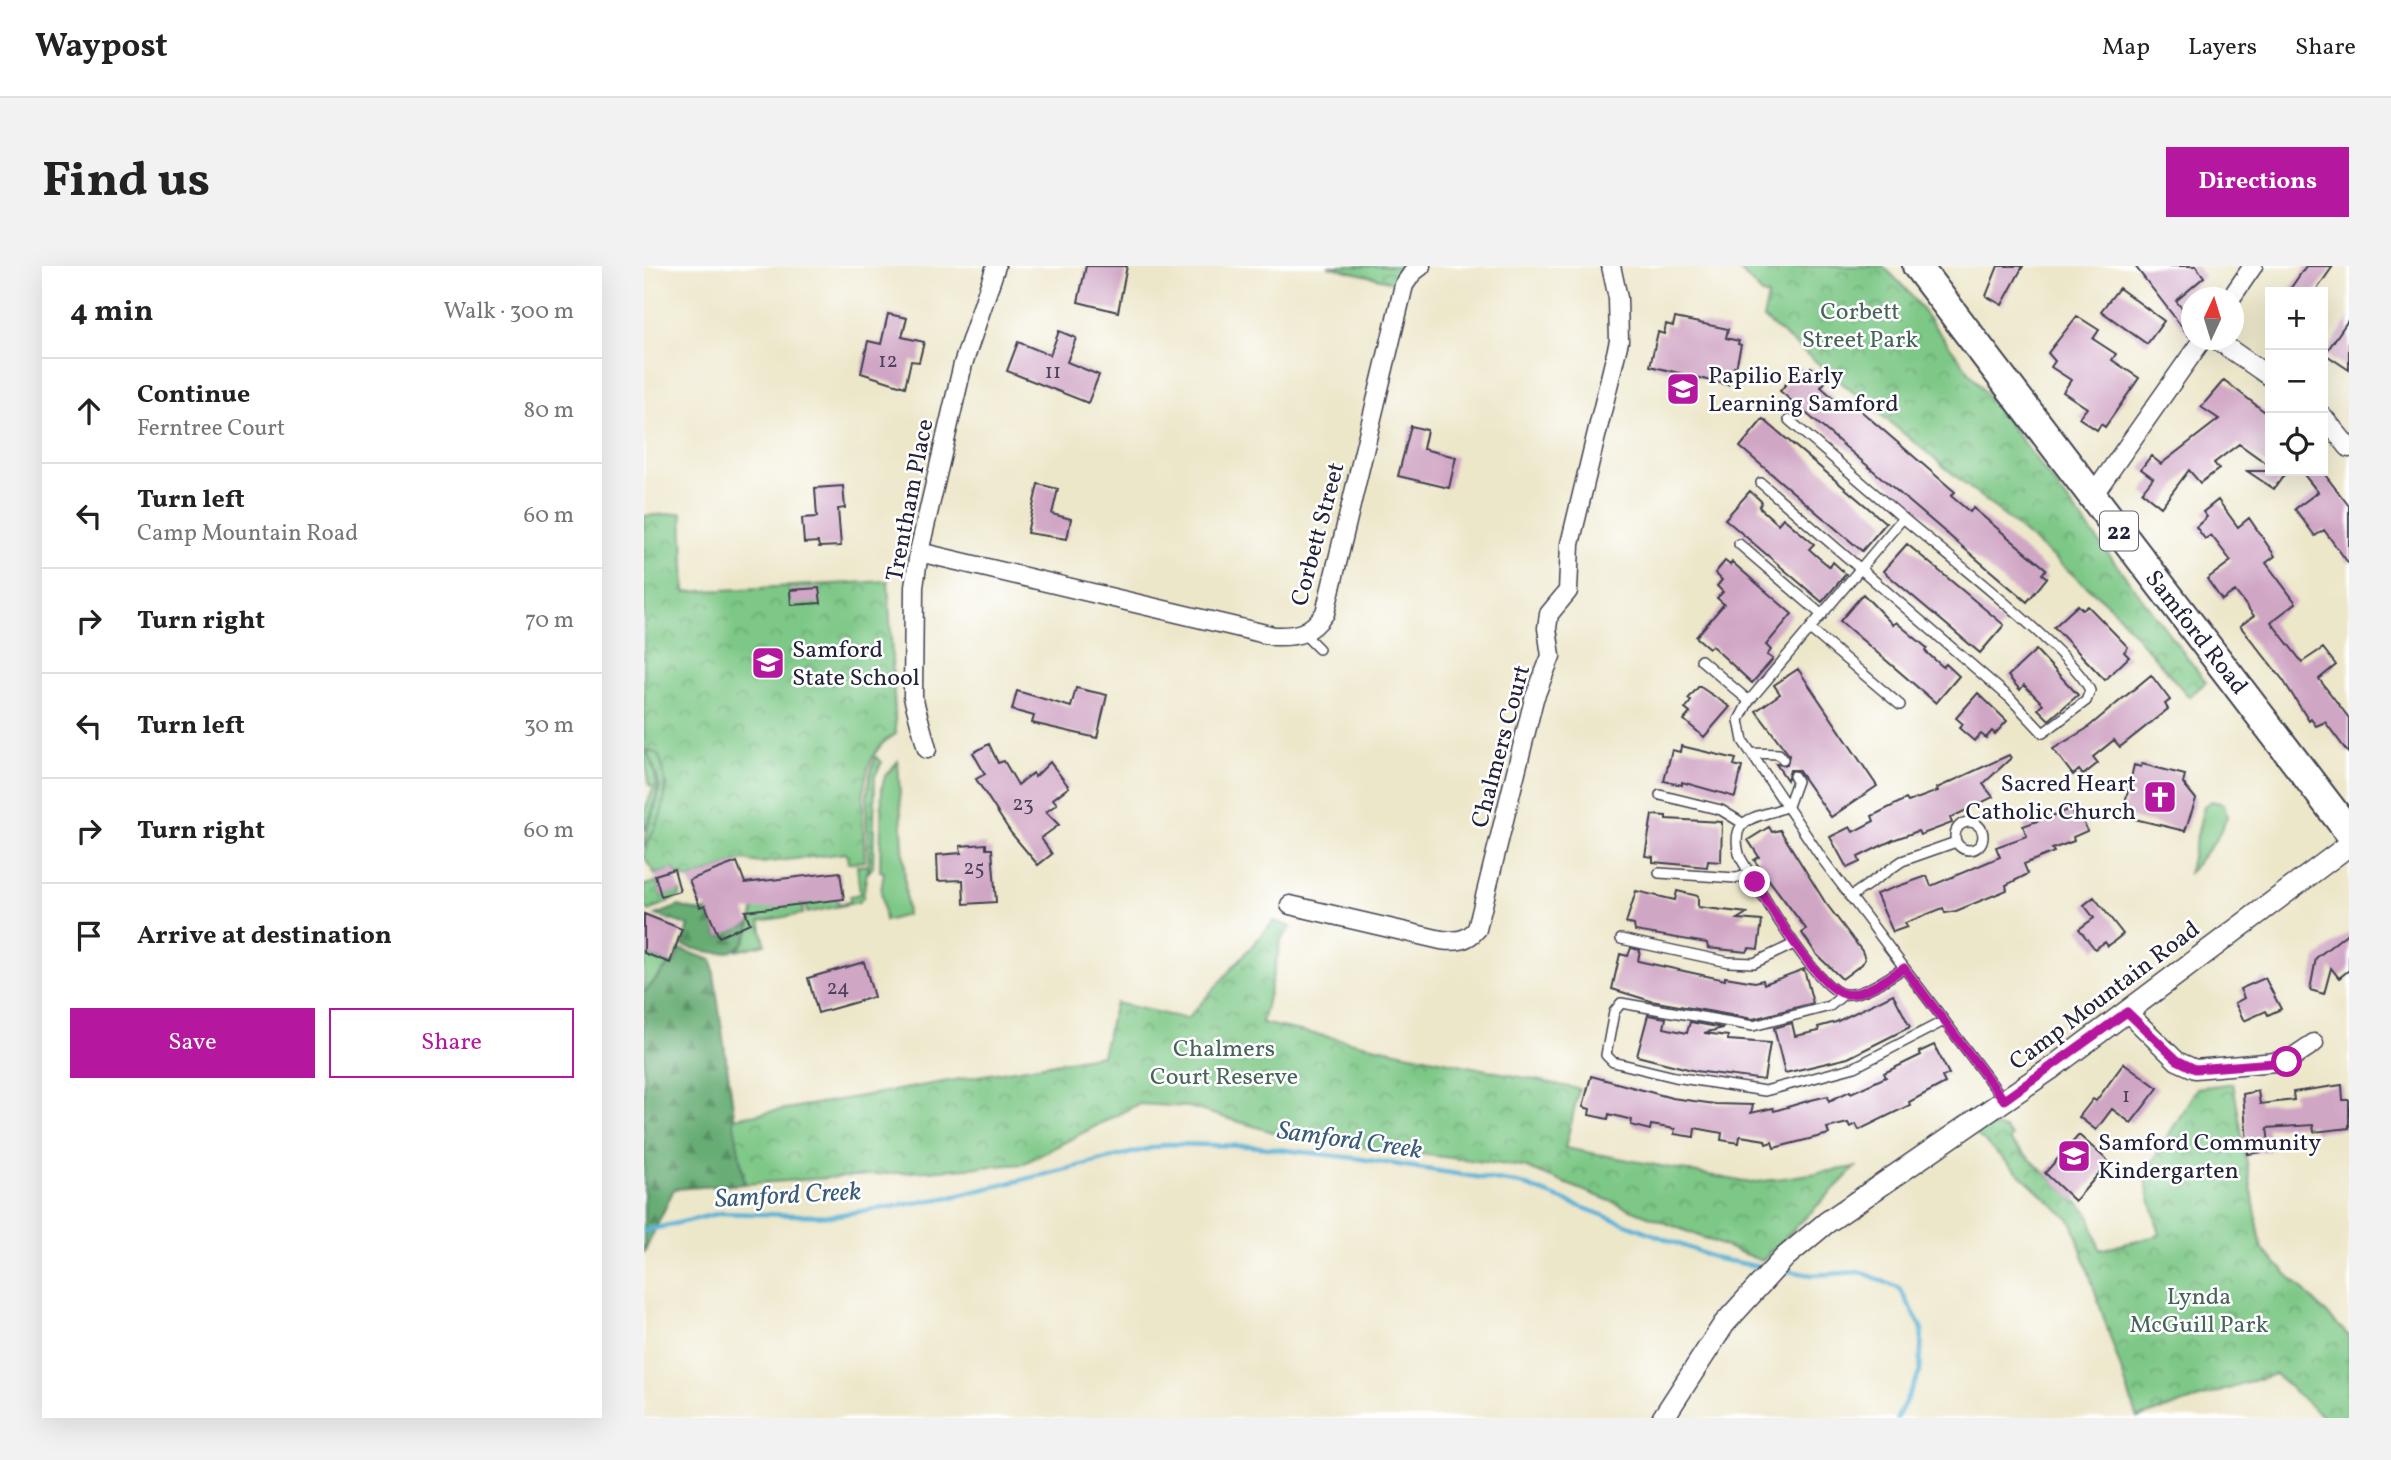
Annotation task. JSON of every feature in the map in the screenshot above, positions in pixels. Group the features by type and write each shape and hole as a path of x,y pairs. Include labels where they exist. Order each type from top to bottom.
{"main road":[{"name":"Samford Road","path":"1924,269 2349,832"}],"street":[{"name":"Trentham Place","path":"927,749 913,697 914,587 919,552 963,364 996,266"},
{"name":"Corbett Street","path":"919,552 1274,636 1304,634 1317,625 1325,613 1404,285 1421,266"},
{"name":"Chalmers Court","path":"1290,905 1441,940 1460,941 1477,929 1534,699 1551,656 1546,628 1549,614 1568,591 1570,544 1619,341 1618,298 1611,266"},
{"path":"2239,287 2253,266"},
{"path":"2092,495 2195,350"},
{"path":"2231,350 2265,374"},
{"path":"2328,422 2349,448"},
{"name":"Camp Mountain Road","path":"1663,1418 1724,1324 1785,1257 1826,1223 2127,1012 2349,845"},
{"path":"2127,1012 2177,1060 2195,1069 2287,1062 2314,1043"}],"lane":[{"path":"1761,483 2021,708 2043,733 2086,701 2090,691 2087,680 2039,634 1789,420"},
{"path":"1903,518 1749,701 1739,720 1743,741 1850,897 2004,1100"},
{"path":"1739,544 1822,615"},
{"path":"1810,629 1900,705"},
{"path":"1304,634 1319,649"},
{"path":"1702,660 1749,701"},
{"path":"1752,753 1779,754 1783,759"},
{"path":"1788,806 1797,781 1794,776"},
{"path":"1660,795 1721,810 1744,824"},
{"path":"1788,806 1753,816 1738,828 1735,842 1750,874 1794,944 1833,988 1844,994"},
{"path":"1850,897 1902,861 1956,842"},
{"path":"1659,873 1736,878 1750,874"},
{"path":"1621,939 1728,962 1754,963 1794,944"},
{"path":"1904,968 1859,992 1844,994 1830,1006 1753,1026 1621,1003 1614,1012 1606,1055 1613,1062 1675,1077 1765,1091 1856,1067 1944,1021"}],"green space":[{"path":"1328,266 1400,266 1393,282"},
{"name":"Corbett Street Park","path":"1736,266 1883,266 1906,289 2206,682 2189,697 2112,608 1763,318 1768,296 1762,294"},
{"path":"682,513 685,592 888,581 896,734 882,744 867,773 863,808 865,861 848,863 846,853 760,863 743,860 689,880 676,874 674,869 655,875 646,860 644,855 667,787 650,750 644,752 644,516"},
{"path":"650,750 648,754 657,793 644,831 644,812 654,787 649,785 644,752"},
{"path":"650,750 659,756 665,792 657,825 644,847 659,789 648,754"},
{"path":"876,757 882,762 875,776 873,867 869,872 867,798"},
{"path":"898,761 907,915 885,921 881,891 884,872 880,871 882,787 885,776"},
{"path":"2211,801 2224,804 2227,817 2217,838 2188,874 2204,806"},
{"path":"868,865 863,897 859,902 807,913 803,887 837,900 838,904 850,902 850,896 860,894 857,866"},
{"path":"657,882 661,896 680,890 680,896 649,911 644,904 644,885"},
{"path":"801,886 803,914 760,921 765,944 736,951 747,937 754,908"},
{"path":"679,906 701,912 708,910 719,937 750,923 747,936 742,945 725,952 715,953 682,945 689,926 656,915"},
{"name":"Chalmers Court Reserve","path":"1274,921 1291,927 1281,940 1262,1023 1579,1089 1565,1148 1751,1183 1856,1167 1762,1261 1524,1167 1297,1139 1189,1107 1138,1104 1023,1164 745,1184 733,1118 1102,1055 1115,1003 1187,1019"},
{"path":"679,949 712,960 744,1184 674,1189 644,1253 644,993 670,963 674,964"},
{"path":"644,953 670,963 644,993"},
{"name":"Lynda McGuill Park","path":"2233,1083 2262,1249 2349,1336 2349,1418 2324,1418 2275,1374 2137,1418 2072,1222 1976,1134 1989,1126 2005,1129 2012,1137 2009,1140 2088,1212 2100,1250 2160,1235 2144,1176 2197,1088"}],"building":[{"path":"1086,266 1127,266 1118,312 1078,302"},
{"path":"1998,266 2023,266 2002,305 1986,296"},
{"path":"2135,266 2196,266 2204,277 2192,287 2181,287 2181,297 2176,301 2181,307 2181,326"},
{"path":"2306,266 2333,266 2318,287 2291,287"},
{"path":"2119,288 2164,321 2147,344 2101,311"},
{"path":"888,314 907,318 902,337 924,342 919,362 911,361 905,387 861,373 868,341 881,344"},
{"path":"2077,316 2099,330 2093,339 2116,354 2112,360 2139,378 2105,427 2101,424 2097,430 2079,418 2087,408 2063,392 2071,380 2051,367 2055,361 2048,353"},
{"path":"1675,318 1728,329 1726,338 1739,341 1738,344 1741,345 1736,368 1734,367 1728,385 1650,366 1658,332 1664,334 1666,324 1673,326"},
{"path":"2349,319 2349,370 2328,356 2328,350"},
{"path":"1059,331 1076,338 1067,362 1099,375 1088,403 1007,371 1018,342 1050,355"},
{"path":"1801,367 1807,372 1811,367 1826,381 1821,387 1840,404 1846,398 1955,492 1951,496 1970,512 1973,508 2046,569 2042,574 2047,578 2027,602 1780,391"},
{"path":"2224,380 2265,412 2265,462 2239,444 2214,463 2219,469 2200,483 2189,470 2161,507 2142,492 2153,478 2141,469 2151,456 2161,464 2219,419 2201,407"},
{"path":"1763,419 1886,523 1862,551 1740,447"},
{"path":"1411,426 1427,430 1423,449 1456,457 1449,488 1398,476"},
{"path":"2247,471 2265,471 2265,476 2283,476 2274,489"},
{"path":"2305,476 2326,476 2349,506 2349,564 2324,530 2315,536 2295,509 2318,492"},
{"path":"1038,484 1058,489 1052,514 1071,519 1067,539 1027,533"},
{"path":"843,486 845,508 838,509 841,546 819,547 818,542 804,543 802,518 817,517 815,488"},
{"path":"1750,491 1762,502 1759,507 1778,524 1783,518 1814,544 1809,549 1830,567 1833,562 1846,574 1822,602 1725,519"},
{"path":"2218,500 2238,527 2249,518 2275,556 2266,563 2296,603 2271,622 2302,662 2323,648 2336,665 2319,679 2349,718 2349,754 2325,722 2316,726 2311,719 2309,721 2283,680 2240,626 2254,616 2235,591 2222,600 2207,579 2231,561 2211,535 2205,539 2196,527 2207,517 2203,512"},
{"path":"1907,544 2004,625 1980,653 1883,571"},
{"path":"1725,561 1730,565 1732,562 1792,614 1766,645 1771,650 1767,655 1773,659 1752,683 1712,646 1709,648 1696,637 1724,604 1717,598 1723,592 1717,586 1722,580 1715,573"},
{"path":"819,588 821,603 791,605 790,590"},
{"path":"1863,594 1893,625 1896,622 1927,648 1925,651 1943,667 1946,664 1959,676 1936,703 1840,621"},
{"path":"2078,605 2083,610 2088,606 2128,647 2124,652 2129,657 2105,680 2054,627"},
{"path":"2036,650 2078,695 2049,720 2038,709 2043,704 2024,685 2020,690 2008,676"},
{"path":"1798,669 1877,786 1831,817 1798,770 1790,770 1787,780 1776,764 1787,765 1789,755 1756,711 1780,694 1774,685"},
{"path":"2151,675 2170,700 2165,704 2168,709 2120,747 2114,740 2093,757 2098,763 2083,775 2079,770 2073,775 2053,749 2086,729"},
{"path":"1699,686 1730,707 1704,737 1684,720 1690,713 1685,709 1691,701 1688,699"},
{"path":"1076,688 1107,695 1097,738 1032,723 1034,716 1012,710 1017,691 1071,707"},
{"path":"1978,693 2007,721 1995,734 1992,731 1986,738 1981,734 1974,741 1959,728 1963,724 1956,718"},
{"path":"989,744 998,763 1004,761 1018,785 1033,773 1035,777 1050,762 1069,787 1053,799 1057,804 1046,812 1059,825 1041,838 1052,854 1038,865 1011,833 976,779 985,774 973,753"},
{"path":"1681,746 1736,759 1734,765 1742,767 1735,797 1682,782 1682,785 1664,781 1672,750 1680,752"},
{"path":"2009,755 2011,758 1983,784 1993,797 1950,818 1952,823 1920,835 1918,831 1893,840 1858,857 1860,862 1847,868 1830,837 1850,827 1853,832 1874,821 1872,816 1906,799 1908,802 1938,791 1937,788"},
{"name":"Sacred Heart Catholic Church","path":"2142,764 2185,775 2183,783 2196,799 2185,831 2122,816 2134,765 2141,767"},
{"path":"2071,809 2076,821 2082,818 2087,831 2073,837 2074,841 2052,849 2054,852 2024,864 2028,874 2006,885 2007,890 1956,911 1945,913 1943,908 1905,923 1907,927 1893,932 1876,894 1927,876 1931,886 2000,857 1996,847 2027,836 2023,826"},
{"path":"1652,815 1666,816 1666,819 1722,822 1721,862 1708,861 1707,867 1653,862 1653,857 1645,856"},
{"path":"1769,827 1772,832 1780,830 1825,902 1862,951 1865,959 1862,964 1842,979 1817,955 1802,933 1806,929 1754,860 1759,857 1748,840"},
{"path":"986,844 986,849 992,849 996,902 964,904 963,880 938,881 937,855 961,853 960,846"},
{"path":"737,862 745,883 840,872 844,899 745,911 750,923 719,937 705,905 700,907 689,880"},
{"path":"674,869 680,891 661,896 655,875"},
{"path":"1636,891 1675,900 1677,891 1698,896 1698,907 1747,913 1737,919 1762,921 1758,949 1749,948 1747,952 1708,948 1707,943 1635,931 1634,925 1626,923"},
{"path":"2094,897 2123,934 2108,946 2105,942 2095,949 2079,929 2094,918 2084,905"},
{"path":"644,914 682,929 670,963 644,953"},
{"path":"2349,932 2349,970 2339,978 2331,968 2324,994 2310,990 2316,958"},
{"path":"1631,948 1640,950 1638,961 1725,980 1725,977 1755,982 1763,980 1764,984 1804,969 1813,1003 1753,1019 1651,1001 1612,989 1620,954 1628,956"},
{"path":"864,962 874,997 818,1013 808,978"},
{"path":"2265,978 2281,1009 2268,1015 2266,1011 2244,1021 2235,1003 2244,998 2240,989"},
{"path":"1893,994 1910,1027 1848,1058 1785,1073 1774,1028 1792,1023 1795,1036 1819,1031 1818,1027 1836,1022"},
{"path":"1648,1015 1666,1018 1664,1028 1687,1033 1690,1022 1723,1028 1704,1033 1728,1036 1728,1040 1770,1043 1764,1080 1696,1071 1637,1056"},
{"path":"1934,1045 1949,1074 1942,1077 1945,1083 1909,1102 1910,1105 1859,1130 1856,1124 1850,1127 1848,1123 1827,1128 1829,1134 1774,1148 1772,1142 1766,1144 1765,1140 1740,1136 1739,1143 1721,1140 1722,1133 1695,1128 1694,1137 1674,1134 1675,1129 1651,1125 1650,1130 1631,1125 1632,1120 1609,1114 1608,1119 1589,1115 1590,1109 1583,1107 1591,1076 1672,1098 1715,1104 1753,1105 1751,1113 1773,1108 1774,1111 1828,1096 1829,1101 1850,1091 1851,1093 1886,1077 1884,1073 1921,1055 1919,1052"},
{"path":"2124,1063 2158,1088 2131,1123 2112,1109 2096,1130 2079,1117 2093,1099 2096,1101"},
{"path":"2342,1085 2343,1100 2349,1100 2349,1128 2314,1132 2313,1125 2267,1128 2270,1151 2248,1154 2243,1094 2258,1091 2260,1104 2294,1100 2293,1092"},
{"path":"2079,1135 2109,1162 2075,1201 2045,1173"}],"waterway":[{"name":"Samford Creek","path":"644,1231 721,1213 831,1216 952,1197 1168,1144 1250,1146 1355,1158 1521,1184 1718,1259 1767,1268"},
{"name":"Samford Creek","path":"1783,1270 1812,1275 1862,1272 1900,1289 1922,1328 1920,1372 1897,1418"}],"place":[{"name":"Papilio Early Learning Samford","path":"1683,389"},
{"name":"Samford State School","path":"768,663"},
{"name":"Sacred Heart Catholic Church","path":"2160,797"},
{"name":"Samford Community Kindergarten","path":"2074,1156"}],"route":[{"path":"1755,882 1794,944 1833,988 1844,994 1859,992 1904,968 2004,1100 2127,1012 2177,1060 2195,1069 2287,1062"}]}
